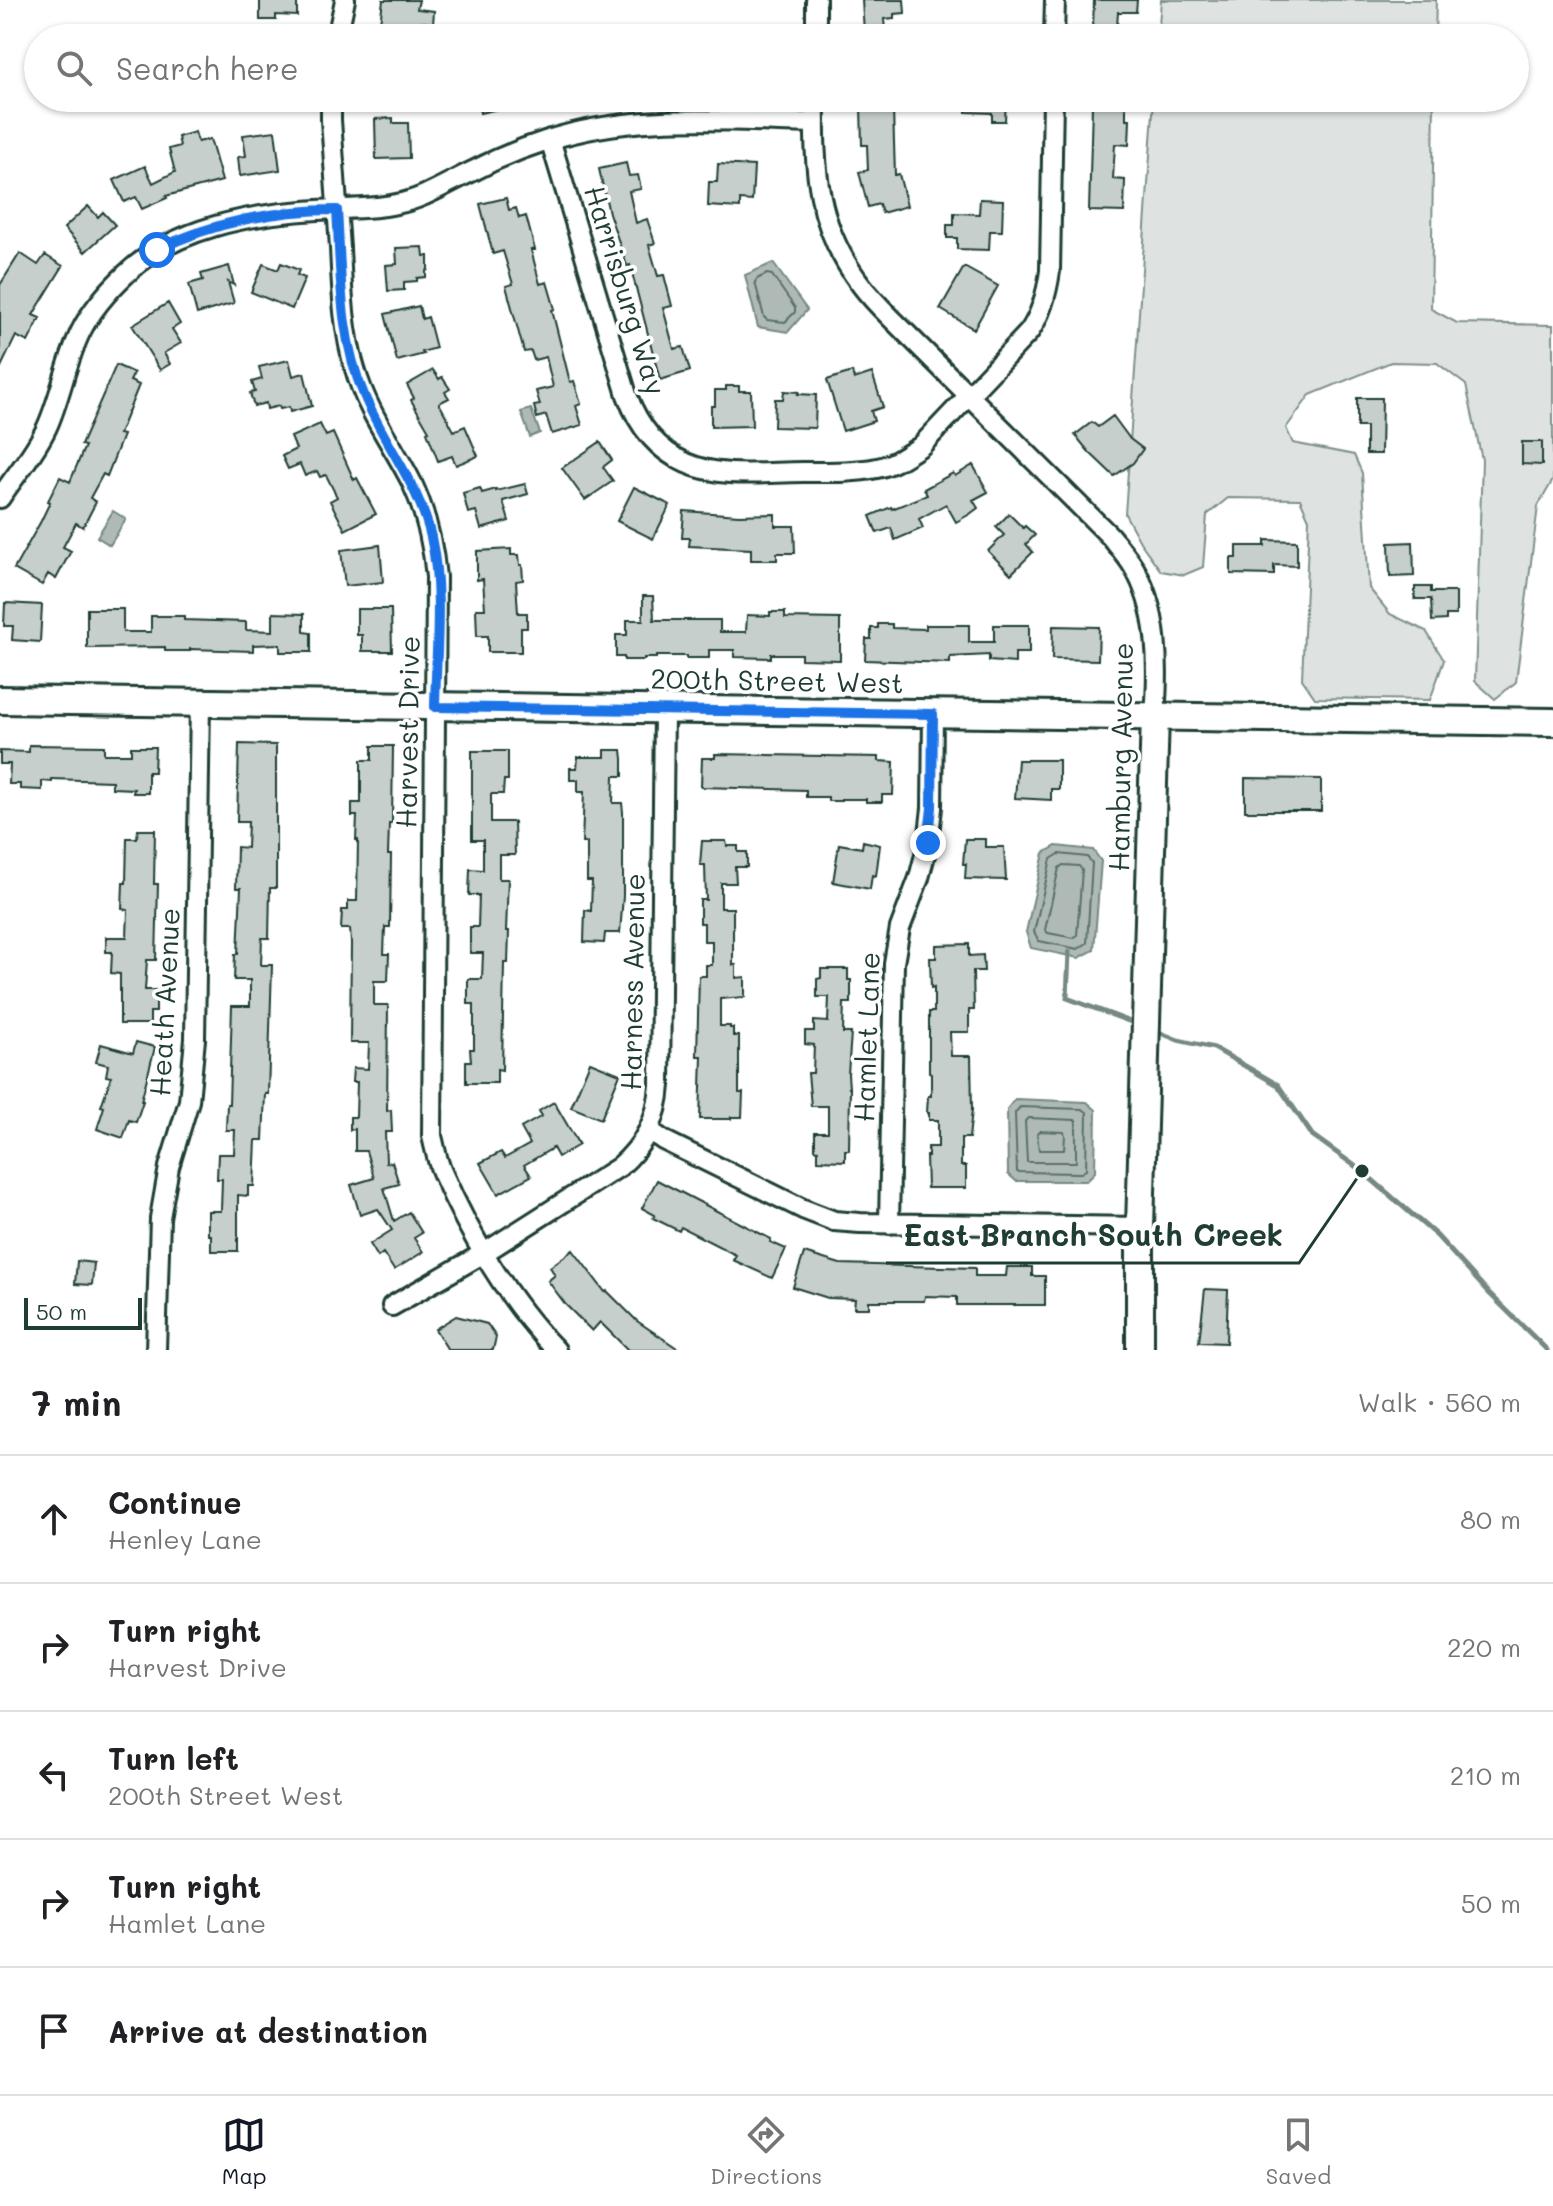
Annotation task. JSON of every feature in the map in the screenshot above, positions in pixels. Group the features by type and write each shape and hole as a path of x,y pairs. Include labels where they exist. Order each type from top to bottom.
{"street":[{"path":"340,24 345,0"},
{"path":"816,0 816,24"},
{"path":"1054,24 1055,0"},
{"name":"Harvest Drive","path":"331,112 346,327 355,370 371,412 412,484 431,539 436,577 432,1136 440,1169 484,1253 531,1323 556,1350"},
{"name":"Hamburg Avenue","path":"815,112 816,162 823,212 848,267 891,318 1110,536 1135,568 1147,599 1153,626 1156,677 1140,1227 1140,1350"},
{"name":"Harrisburg Way","path":"550,139 632,408 646,432 677,459 702,469 730,473 848,471 876,468 898,460 921,446 1037,320 1048,290 1050,271 1053,112"},
{"path":"0,498 45,430 75,345 88,318 112,288 140,261 173,242 217,226 274,215 379,207 412,201 502,156 550,139 599,127 682,120 815,123"},
{"name":"200th Street West","path":"0,700 1553,722"},
{"name":"Heath Avenue","path":"156,1350 160,1218 169,1167 189,1101 195,1039 200,702"},
{"name":"Harness Avenue","path":"392,1306 484,1253 619,1167 632,1156 649,1130 660,1085 664,711"},
{"name":"Hamlet Lane","path":"889,1224 894,963 900,928 919,878 928,843 932,808 933,714"},
{"path":"649,1130 825,1218 889,1224 1140,1227"}],"shaded area":[{"path":"1161,0 1436,0 1435,24 1159,24"},
{"path":"1153,112 1434,112 1431,309 1457,323 1553,325 1553,480 1538,506 1516,682 1495,699 1475,681 1482,460 1466,385 1437,363 1391,362 1310,395 1286,428 1293,443 1354,455 1362,473 1369,588 1390,614 1426,631 1444,660 1430,700 1315,698 1302,679 1309,519 1300,499 1228,498 1207,515 1203,567 1184,575 1161,571 1125,514"}],"water":[{"path":"773,263 807,310 788,332 758,327 745,275"},
{"path":"531,409 540,433 530,437 521,412"},
{"path":"113,511 126,519 110,545 97,537"},
{"path":"1056,846 1093,850 1101,861 1094,950 1079,958 1031,948 1026,932 1044,853"},
{"path":"1015,1099 1087,1102 1096,1110 1095,1172 1086,1181 1016,1181 1008,1174 1007,1109"}],"building":[{"path":"260,0 297,0 297,16 276,15 276,20 260,20"},
{"path":"383,0 419,0 417,9 434,11 433,24 380,24"},
{"path":"862,0 904,0 905,13 884,19 884,24 864,24"},
{"path":"1094,0 1137,0 1136,12 1118,12 1117,24 1093,24"},
{"path":"861,112 893,112 895,175 899,174 907,206 882,213 879,204 868,207 859,172 868,170 867,145 862,145"},
{"path":"966,112 1005,112 1005,121 992,121 992,113"},
{"path":"1092,112 1126,112 1126,119 1130,119 1129,145 1115,144 1113,179 1125,180 1124,212 1089,211"},
{"path":"393,118 393,123 408,123 409,158 376,159 375,119"},
{"path":"275,131 280,170 240,176 238,157 246,156 243,135"},
{"path":"195,132 198,142 210,139 222,181 166,196 142,209 136,197 124,202 114,180 145,166 153,183 175,172 169,149 180,146 178,137"},
{"path":"626,163 629,176 638,175 641,189 629,191 636,223 647,219 655,243 649,245 658,276 664,275 672,306 663,308 674,349 683,347 690,371 660,380 630,265 627,266 609,213 599,169"},
{"path":"718,164 754,166 752,201 740,200 740,208 708,206 709,182 717,182"},
{"path":"506,198 509,210 516,208 519,218 526,216 540,284 547,282 570,382 574,381 581,404 576,406 582,425 552,434 546,415 537,418 534,406 540,405 536,391 553,387 546,357 534,360 531,351 524,352 506,286 513,284 503,251 493,254 480,204"},
{"path":"980,199 1003,200 1002,231 990,231 989,250 957,249 957,238 947,238 947,225 954,225 954,213 979,214"},
{"path":"88,206 98,217 103,212 115,225 85,252 64,228"},
{"path":"423,247 424,256 428,256 426,277 404,282 404,290 388,291 386,265 397,264 396,248"},
{"path":"20,253 38,265 45,255 63,266 33,315 40,318 28,342 16,336 0,369 0,285"},
{"path":"281,263 299,270 297,275 305,278 292,309 251,292 263,264 278,270"},
{"path":"229,266 234,285 228,282 234,303 197,314 189,284 203,280 201,274"},
{"path":"964,267 998,286 974,329 940,309"},
{"path":"168,303 180,324 172,329 181,343 164,353 170,364 160,370 132,325"},
{"path":"419,306 422,319 428,317 436,348 397,361 385,314"},
{"path":"289,360 293,376 304,373 312,406 290,412 289,407 267,409 266,403 254,406 250,393 255,392 252,382 262,379 259,367"},
{"path":"116,365 134,373 130,381 139,385 119,434 123,435 107,476 103,474 90,498 96,502 83,527 76,523 63,547 71,551 56,579 48,574 42,585 14,569 41,521 60,477 70,482 85,446 81,445"},
{"path":"433,370 450,389 445,392 449,398 439,403 454,431 465,426 478,456 456,465 452,456 438,461 429,431 411,400 414,398 407,385"},
{"path":"852,372 854,379 872,373 883,407 871,411 874,421 843,431 827,380"},
{"path":"726,386 739,386 739,391 751,391 752,426 711,427 715,390 726,390"},
{"path":"784,391 816,395 815,428 774,427 775,399 783,399"},
{"path":"1357,398 1382,398 1381,454 1366,454 1366,427 1357,427"},
{"path":"1113,416 1130,439 1143,449 1133,463 1114,476 1075,435 1092,422 1098,427"},
{"path":"320,424 326,436 333,433 354,480 357,478 376,514 345,530 330,501 337,497 326,475 320,477 317,471 305,476 300,464 288,469 282,456 296,449 291,437"},
{"path":"600,442 612,460 603,467 613,481 585,500 562,468"},
{"path":"1522,442 1542,442 1542,465 1522,464"},
{"path":"973,465 988,492 973,500 978,508 970,514 956,522 946,504 919,519 923,528 895,540 891,528 877,533 870,516 927,495 924,489"},
{"path":"525,484 528,494 503,501 509,521 481,529 476,511 468,513 463,493 480,488 482,493 496,491"},
{"path":"634,487 670,505 653,539 617,521"},
{"path":"684,511 775,514 775,526 794,526 795,553 777,553 777,560 751,560 751,549 689,546 690,538 682,538"},
{"path":"1009,514 1035,535 1026,544 1033,552 1011,574 988,551 1004,535 996,527"},
{"path":"1265,540 1297,541 1297,566 1274,565 1274,575 1231,574 1231,558 1237,558 1237,546 1265,546"},
{"path":"1413,542 1414,576 1390,577 1389,543"},
{"path":"380,545 383,582 345,586 341,550"},
{"path":"511,549 511,555 519,555 522,565 523,580 516,581 518,613 527,613 527,628 521,628 521,652 488,652 488,636 477,636 476,609 485,609 483,579 477,580 477,551"},
{"path":"1415,587 1431,587 1431,592 1456,592 1456,615 1446,615 1446,620 1432,621 1431,599 1415,599"},
{"path":"643,596 653,596 654,620 720,620 720,632 746,632 747,615 770,616 770,612 785,612 785,618 840,619 840,660 801,659 801,654 771,654 771,658 734,657 734,650 709,650 709,658 656,656 644,660 624,660 624,657 616,657 616,635 627,635 627,620 643,620"},
{"path":"5,603 42,605 40,642 12,640 13,626 4,626"},
{"path":"87,609 123,609 123,632 151,632 151,616 246,622 246,630 273,631 273,613 304,614 304,632 311,633 311,652 280,652 280,644 253,645 253,651 165,651 165,647 87,648"},
{"path":"357,609 391,609 392,651 362,651 362,635 357,635"},
{"path":"878,624 892,624 892,628 926,629 926,625 969,625 969,642 994,642 994,625 1029,625 1029,653 1015,653 1015,663 989,661 989,655 950,657 950,663 865,660 866,639 871,639 871,628 878,628"},
{"path":"1053,626 1099,627 1098,660 1052,659"},
{"path":"239,744 276,745 276,888 270,888 269,938 262,938 261,965 272,965 268,1094 265,1094 263,1140 256,1140 254,1186 248,1186 248,1196 238,1195 238,1251 211,1251 208,1211 221,1211 222,1179 217,1179 218,1154 234,1154 235,1130 226,1130 232,1006 250,1006 250,980 234,980 241,888 236,888 237,847 247,848 248,822 237,822"},
{"path":"29,745 104,746 104,754 131,754 131,747 155,747 154,772 148,772 148,793 112,788 112,781 52,779 52,782 42,781 42,790 20,789 20,784 9,784 10,764 0,764 0,751 29,752"},
{"path":"372,746 393,746 392,824 389,824 388,855 391,855 390,927 385,927 384,954 389,954 388,981 374,981 374,1005 388,1005 387,1111 391,1110 392,1132 385,1132 386,1163 392,1162 399,1184 384,1188 394,1221 409,1212 422,1233 414,1238 423,1252 394,1270 383,1253 378,1257 370,1244 392,1230 378,1209 360,1215 351,1185 374,1178 366,1151 355,1151 355,1129 350,1130 350,1117 356,1117 357,1082 352,1082 353,1068 368,1069 369,1043 350,1043 350,929 341,929 342,910 348,910 348,901 357,901 357,816 352,816 352,803 361,803 361,760 372,760"},
{"path":"605,750 622,750 623,759 623,776 614,776 613,803 622,803 623,812 620,933 605,933 604,943 584,942 585,910 591,911 592,881 587,881 587,843 582,843 584,792 578,792 578,780 570,780 570,768 577,768 578,757 605,757"},
{"path":"472,751 508,751 508,780 504,780 503,794 491,794 491,822 514,822 515,855 499,855 499,879 508,879 506,931 509,931 508,963 504,963 502,1070 497,1069 497,1083 466,1083 466,1061 471,1061 470,1049 474,1049 474,1004 468,1004 468,979 482,979 483,953 470,953 470,927 478,927 479,895 469,895 470,869 483,870 483,840 472,840"},
{"path":"715,754 879,757 879,761 894,762 893,795 882,795 882,802 866,802 866,799 828,801 828,797 806,797 806,790 701,787 702,758 715,758"},
{"path":"1018,760 1059,760 1059,789 1051,789 1051,800 1015,798"},
{"path":"1245,778 1321,779 1321,811 1245,811"},
{"path":"138,830 155,830 154,884 158,884 156,960 147,960 145,990 156,990 156,1012 150,1012 150,1024 120,1024 120,974 111,973 112,952 106,952 106,937 127,937 128,910 122,909 127,838 137,838"},
{"path":"965,839 985,839 985,847 1004,847 1006,880 965,879"},
{"path":"702,841 726,841 727,846 738,846 738,852 747,852 747,867 735,867 736,883 721,883 721,908 733,908 733,965 736,965 736,978 745,977 745,997 720,999 720,1026 730,1026 733,1036 739,1036 742,1117 731,1119 700,1119 702,1056 697,1056 699,976 706,976 706,965 712,965 712,941 704,941 704,923 700,923 700,900 706,900 705,865 700,865"},
{"path":"863,841 880,845 876,876 872,875 870,889 833,882 839,844 862,848"},
{"path":"969,944 969,956 983,955 984,971 973,971 974,1010 969,1010 969,1032 950,1032 951,1056 971,1056 969,1138 961,1138 961,1166 966,1166 966,1188 927,1188 928,1147 938,1147 938,1120 929,1120 927,1113 928,1096 931,1096 929,1012 934,1012 930,958 936,958 936,945"},
{"path":"821,969 848,969 848,980 851,980 851,1003 844,1003 843,1033 851,1033 849,1150 845,1150 845,1161 818,1160 818,1150 815,1149 815,1132 828,1132 828,1106 811,1106 808,1073 813,1073 814,1045 805,1044 805,1031 814,1031 814,1021 828,1022 829,997 817,997 817,979 821,978"},
{"path":"136,1042 155,1047 136,1122 129,1120 123,1138 97,1129 111,1077 106,1076 108,1065 96,1062 101,1044 133,1053"},
{"path":"590,1062 620,1074 601,1119 571,1107"},
{"path":"554,1102 579,1145 558,1157 553,1148 524,1165 531,1176 498,1194 480,1163 501,1152 505,1158 530,1144 521,1128 542,1116 539,1111"},
{"path":"657,1180 786,1249 772,1278 733,1260 736,1255 681,1227 679,1231 653,1218 655,1215 642,1208"},
{"path":"573,1250 605,1292 637,1321 680,1350 628,1350 600,1322 592,1331 548,1281 555,1275 550,1267"},
{"path":"804,1253 840,1264 975,1268 975,1276 1006,1276 1007,1267 1032,1267 1032,1276 1045,1276 1045,1305 957,1305 957,1297 925,1296 924,1301 869,1301 869,1308 854,1308 855,1299 828,1298 793,1287"},
{"path":"77,1261 94,1263 92,1285 75,1284"},
{"path":"1205,1289 1228,1290 1226,1343 1199,1342"},
{"path":"456,1316 487,1324 496,1337 493,1350 448,1350 435,1329"}],"waterway":[{"path":"1069,952 1067,998 1139,1025"},
{"path":"1156,1031 1178,1040 1214,1048 1278,1085 1312,1135 1362,1171 1437,1236 1547,1350"}],"place":[{"name":"East Branch South Creek","path":"1362,1171"}],"route":[{"path":"157,250 217,226 247,219 337,210 349,349 362,392 381,432 412,484 431,539 436,577 435,707 933,714 932,808 928,843"}]}
